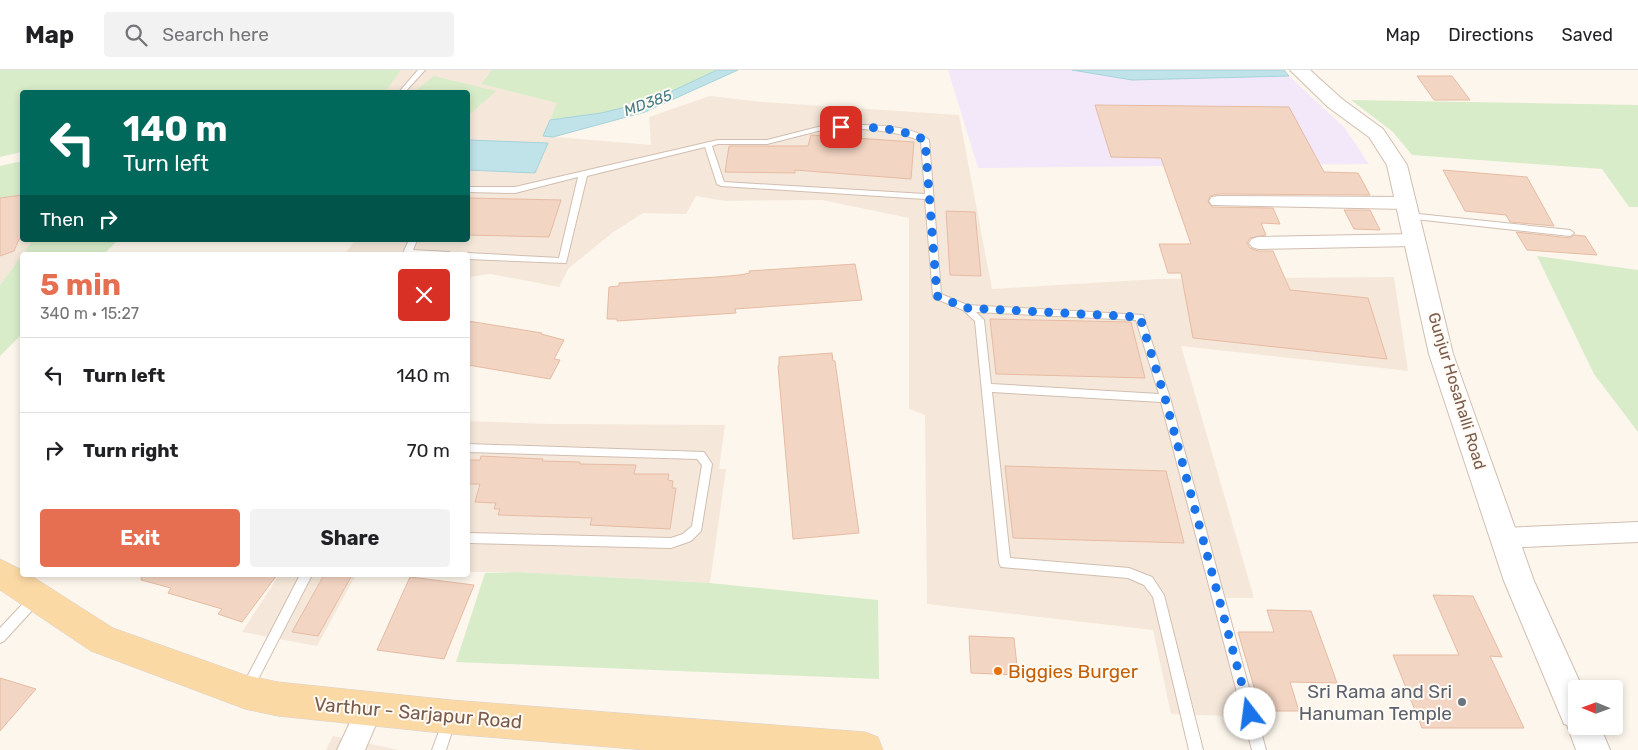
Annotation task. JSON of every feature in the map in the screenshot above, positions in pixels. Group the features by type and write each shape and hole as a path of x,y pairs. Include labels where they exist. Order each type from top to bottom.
{"main road":[{"name":"Varthur - Sarjapur Road","path":"0,573 103,640 245,692 278,699 451,717 865,750"}],"street":[{"name":"Gunjur Hosahalli Road","path":"1299,70 1335,103 1376,133 1397,165 1441,354 1519,581 1568,694"},
{"path":"1218,201 1410,219"},
{"path":"1258,243 1410,219"},
{"path":"1504,538 1638,532"},
{"path":"351,750 370,708"},
{"path":"1587,735 1593,750"}],"lane":[{"path":"404,90 422,70"},
{"path":"470,189 515,190 718,142 767,142 822,128 891,129 925,140 937,296 966,308 980,320 1006,564 1129,573 1148,581 1158,595 1196,750"},
{"path":"708,145 721,184 929,196"},
{"path":"470,256 562,261 583,174"},
{"path":"1410,219 1570,233"},
{"path":"966,308 1140,317 1165,398 1259,750"},
{"path":"987,388 1165,398"},
{"path":"470,448 700,455 707,464 697,528 688,538 672,543 470,538"},
{"path":"245,692 305,577"},
{"path":"0,637 38,597"},
{"path":"439,750 451,717"}],"shaded area":[{"path":"401,70 492,70 482,84 558,103 543,136 651,145 649,117 710,96 763,102 959,115 992,289 1158,279 1394,277 1408,371 1181,346 1254,598 1224,598 1258,717 1171,714 1153,630 927,604 925,415 909,409 909,218 822,200 725,201 696,196 686,214 643,213 612,233 569,268 559,287 491,274 470,277 470,252 346,252 354,242 470,242 470,90 386,90"},
{"path":"948,70 1072,70 1132,80 1289,76 1345,128 1369,164 978,168"},
{"path":"20,195 20,242 32,242 24,252 20,252 20,258 0,285 0,198"},
{"path":"470,421 550,424 725,425 719,469 726,469 710,583 517,572 470,572"},
{"path":"278,577 355,577 317,646 242,632"},
{"path":"333,736 399,750 326,750"}],"green space":[{"path":"0,70 401,70 386,90 20,90 20,152 0,157"},
{"path":"492,70 717,70 651,101 601,113 550,120 557,103 481,84"},
{"path":"434,76 496,91 470,114 470,90 416,90"},
{"path":"1351,100 1638,105 1638,207 1629,207 1602,169 1412,155 1393,132"},
{"path":"20,161 20,195 0,198 0,166"},
{"path":"32,242 116,242 106,252 24,252"},
{"path":"1537,256 1638,270 1638,432 1594,374"},
{"path":"20,258 20,336 0,356 0,285"},
{"path":"517,572 710,583 878,600 879,679 456,662 485,573"}],"water":[{"name":"MD385","path":"717,70 738,70 645,112 553,137 543,136 550,120 601,113 651,101"},
{"path":"1072,70 1284,70 1289,76 1132,80"},
{"path":"470,140 548,143 535,173 470,170"}],"building":[{"path":"1417,76 1452,76 1470,100 1434,100"},
{"path":"1095,105 1289,107 1324,172 1358,173 1370,195 1218,194 1210,196 1208,202 1212,207 1273,208 1280,224 1261,223 1266,235 1250,238 1247,243 1250,248 1258,251 1273,251 1290,290 1368,298 1387,359 1193,338 1181,273 1168,273 1159,244 1191,244 1161,158 1111,157"},
{"path":"811,135 914,142 911,179 795,170 795,173 725,172 729,146 808,146"},
{"path":"1443,170 1527,177 1554,226 1510,222 1506,215 1465,211"},
{"path":"20,195 20,239 14,251 0,256 0,198"},
{"path":"470,198 561,200 549,237 470,235"},
{"path":"1344,210 1370,210 1380,230 1354,229"},
{"path":"946,211 975,212 981,276 950,275"},
{"path":"1516,232 1570,238 1574,235 1585,236 1597,255 1527,250"},
{"path":"855,264 862,300 735,309 736,313 617,321 617,319 607,319 609,287 619,286 619,283 717,277 740,275 750,273 749,271"},
{"path":"990,319 1131,322 1145,378 996,374"},
{"path":"470,321 542,333 564,340 554,359 560,360 550,379 470,365"},
{"path":"832,353 833,361 835,361 859,533 793,539 778,366 779,357"},
{"path":"481,456 543,459 542,461 580,462 580,464 636,465 634,474 669,474 668,480 673,481 672,488 676,488 670,529 590,525 592,518 498,515 500,509 494,509 496,503 475,502 480,484 470,484 470,460 480,460"},
{"path":"1005,466 1166,471 1184,543 1013,538"},
{"path":"142,577 276,577 242,622 218,614 222,609 168,593 171,588 141,580"},
{"path":"323,577 351,577 318,636 292,632"},
{"path":"410,577 474,585 444,659 377,650"},
{"name":"Sri Rama and Sri Hanuman Temple","path":"1433,595 1473,596 1502,657 1490,656 1524,728 1422,728 1393,655 1459,655"},
{"path":"1267,610 1311,611 1337,683 1290,682 1299,711 1261,711 1238,632 1274,632"},
{"path":"969,636 1014,638 1018,675 971,673"},
{"path":"0,678 36,689 0,731"}],"place":[{"name":"Biggies Burger","path":"998,671"},
{"name":"Sri Rama and Sri Hanuman Temple","path":"1462,702"}],"route":[{"path":"841,127 891,129 925,140 937,296 966,308 1140,317 1165,398 1250,714"}]}
